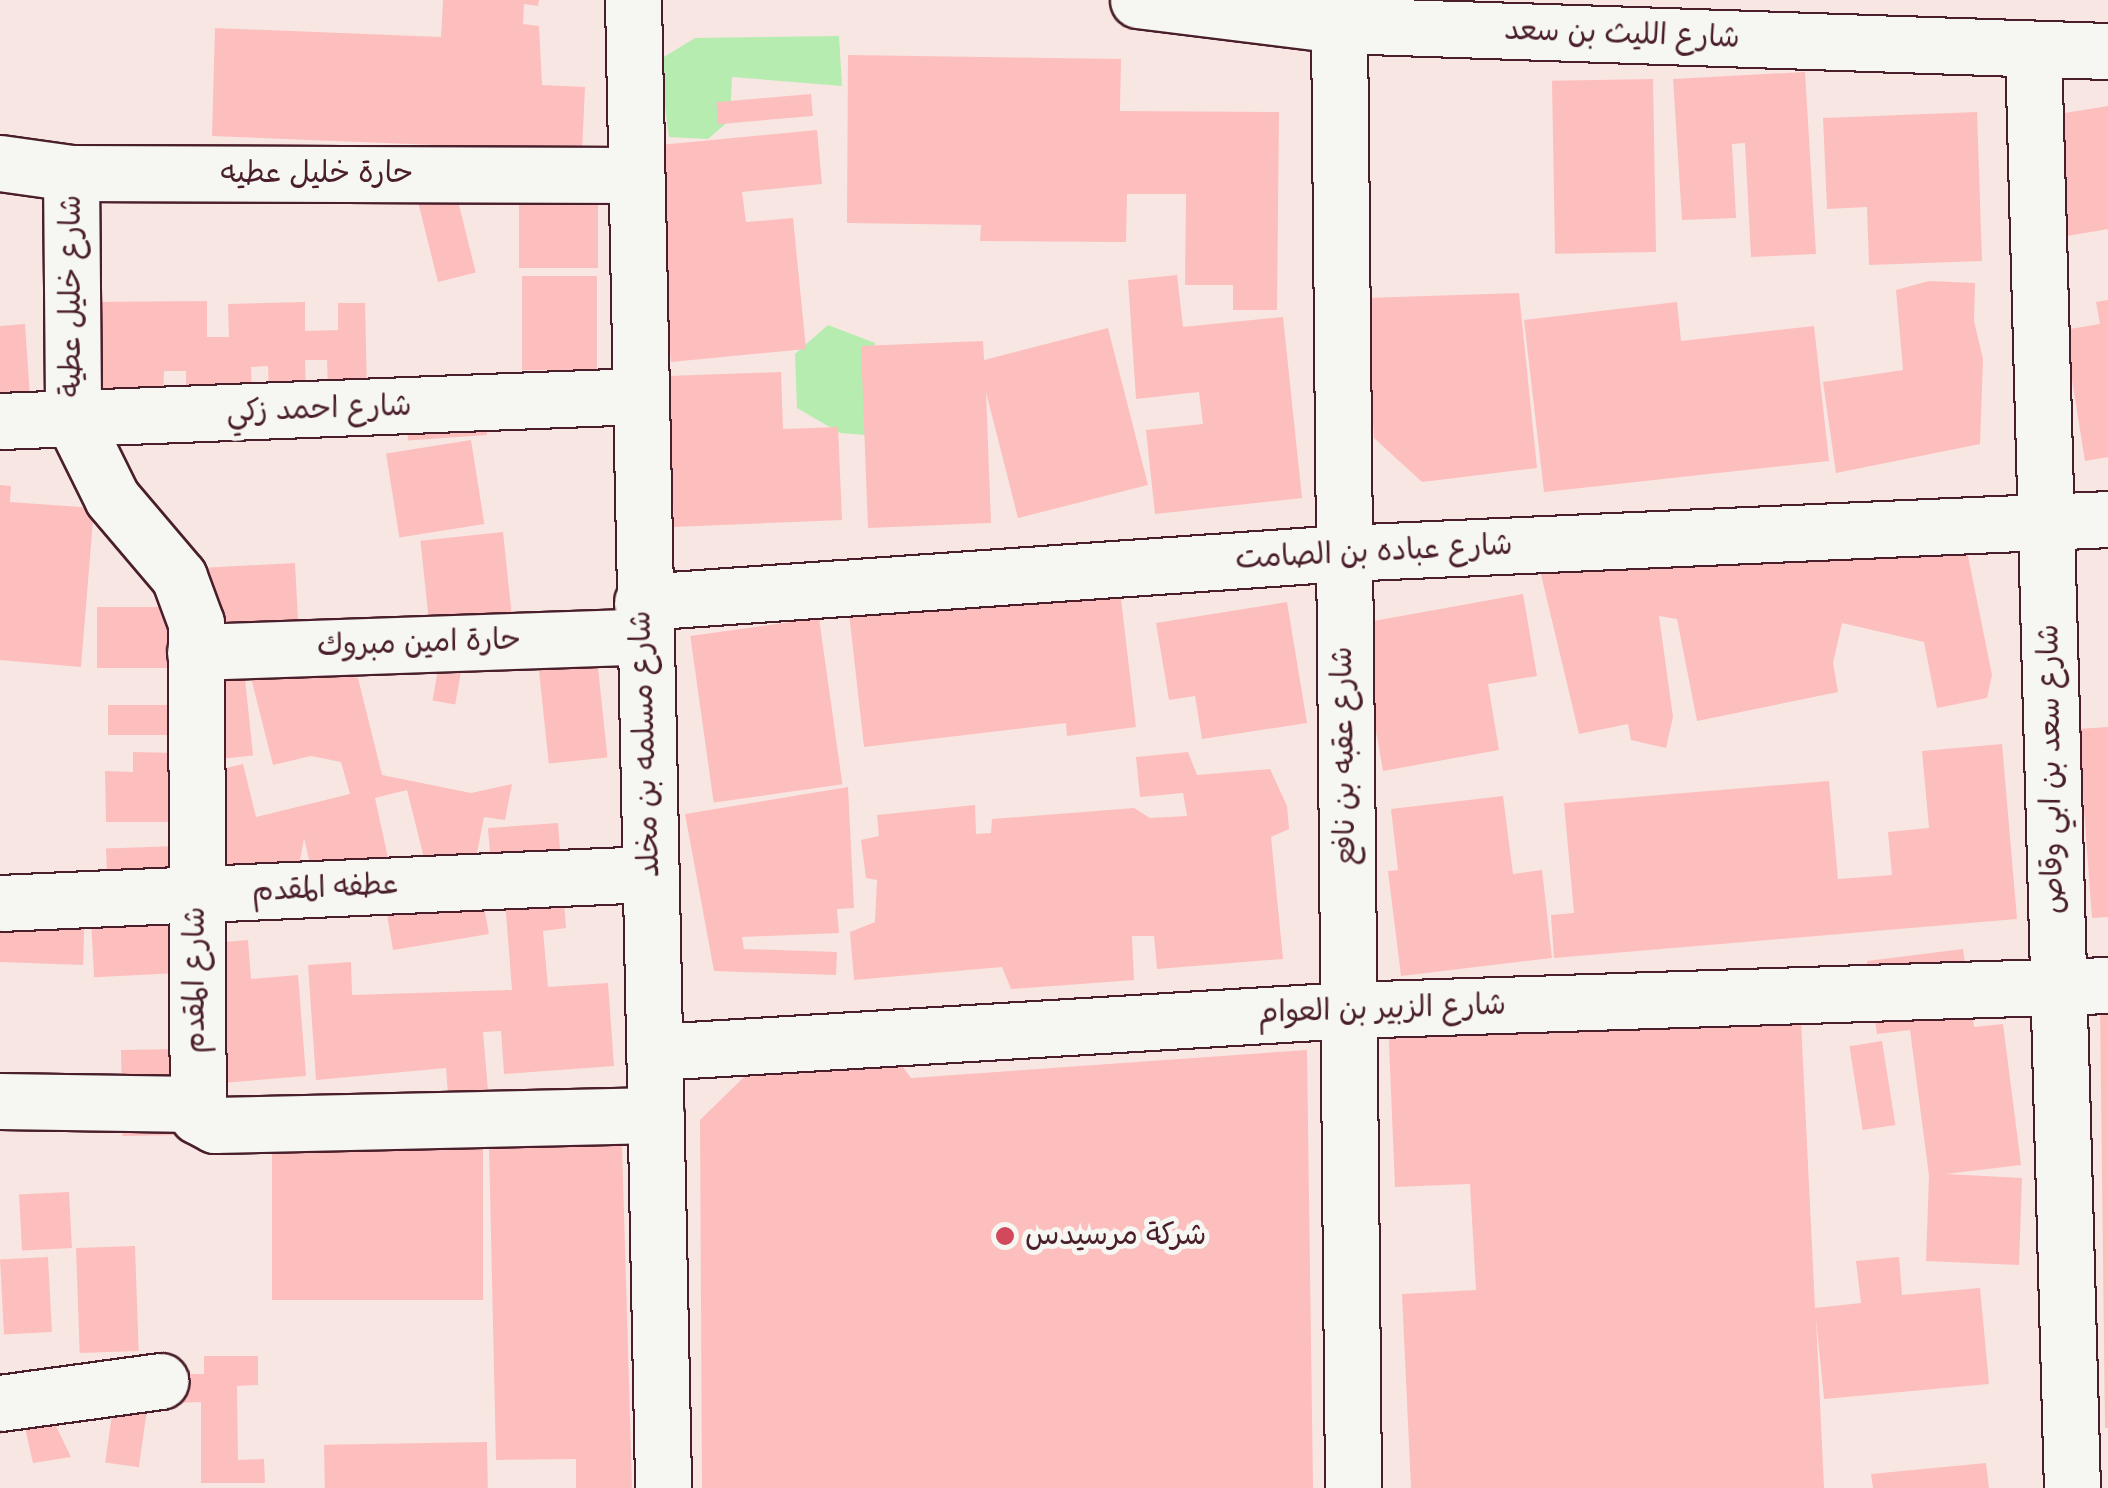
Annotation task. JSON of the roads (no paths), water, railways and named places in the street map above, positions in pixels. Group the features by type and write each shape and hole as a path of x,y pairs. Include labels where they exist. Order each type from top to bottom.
{"street":[{"name":"شارع مسلمه بن مخلد","path":"633,0 642,619 656,1052 664,1488"},
{"name":"شارع الليث بن سعد","path":"1138,0 1338,25 2108,51"},
{"name":"شارع عقبه بن نافع","path":"1338,25 1353,1488"},
{"name":"شارع سعد بن ابي وقاص","path":"2033,49 2046,523 2083,986 2072,1488"},
{"name":"حارة خليل عطيه","path":"0,163 71,173 635,174"},
{"name":"شارع خليل عطية","path":"71,173 73,419"},
{"name":"شارع احمد زكي","path":"0,421 638,396"},
{"name":"شارع المقدم","path":"73,419 112,498 179,576 196,623 195,1104"},
{"name":"شارع عباده بن الصامت","path":"642,619 1343,553 2108,519"},
{"name":"حارة امين مبروك","path":"195,652 642,619"},
{"name":"عطفه المقدم","path":"0,902 649,874"},
{"name":"شارع الزبير بن العوام","path":"656,1052 1348,1010 2083,986"},
{"path":"0,1101 195,1104 198,1116 215,1125 656,1116"},
{"path":"0,1402 162,1381"}],"place":[{"name":"شركة مرسيدس","path":"1005,1236"}]}
